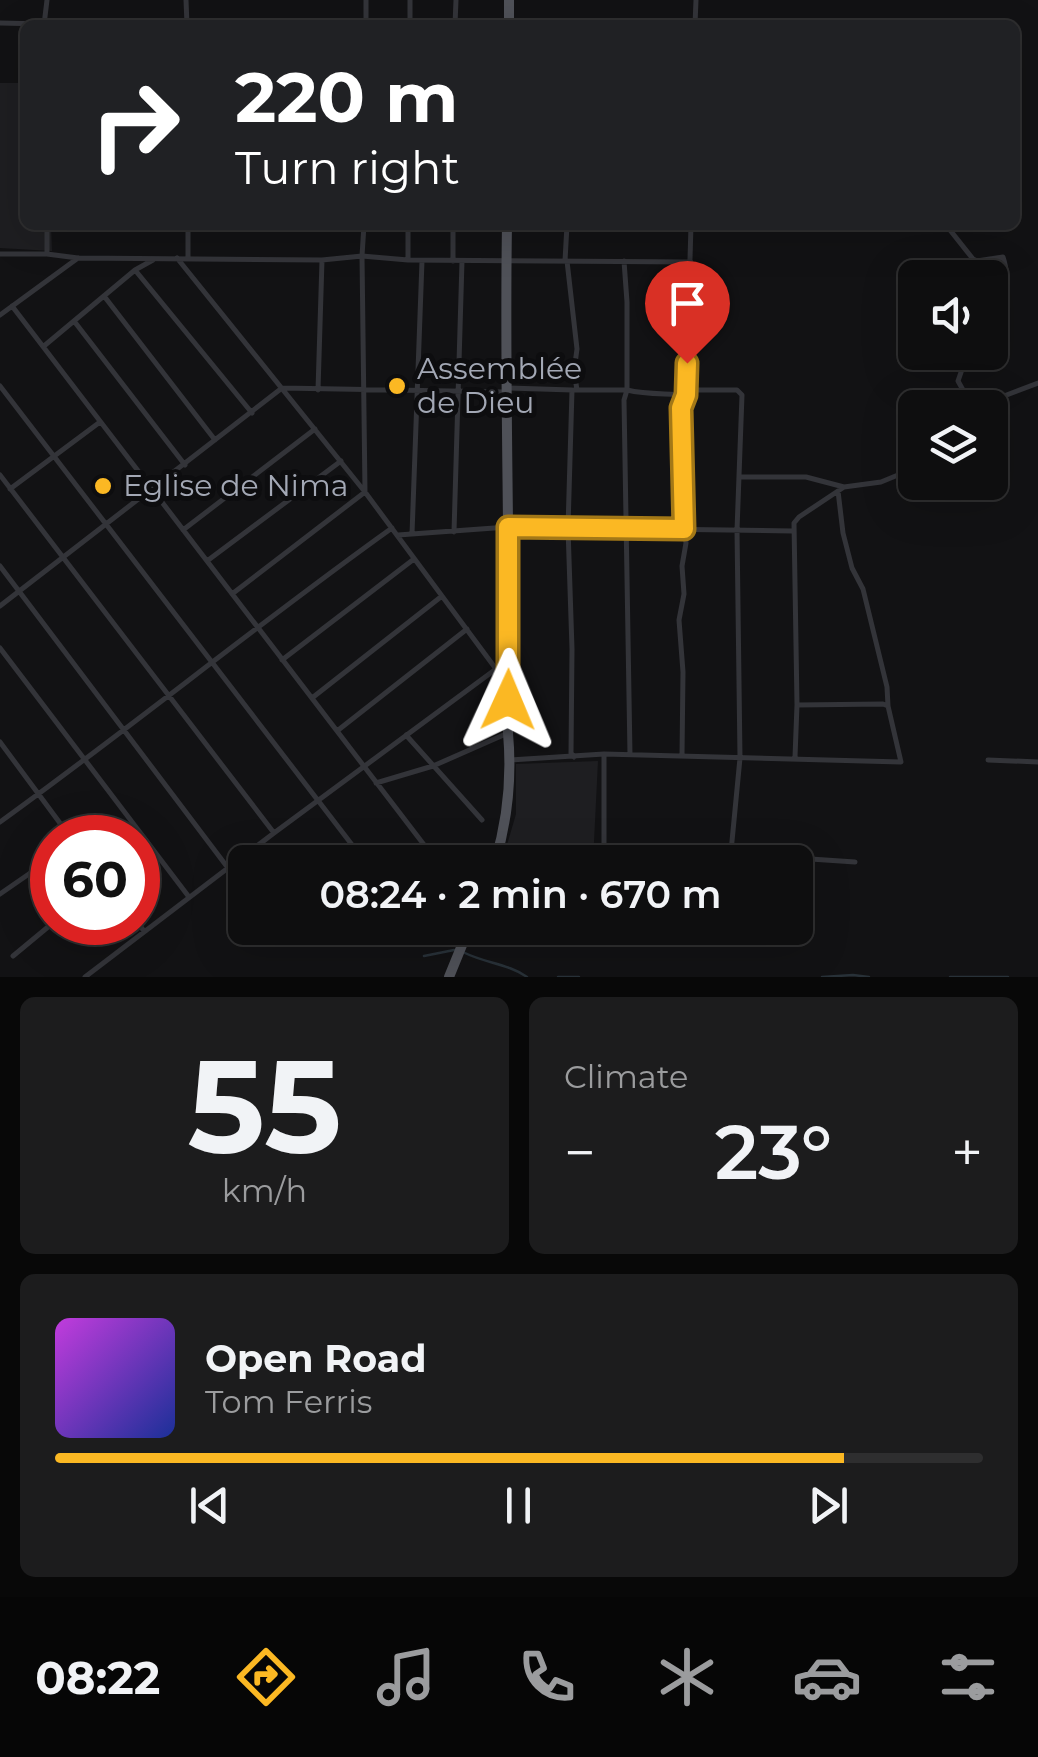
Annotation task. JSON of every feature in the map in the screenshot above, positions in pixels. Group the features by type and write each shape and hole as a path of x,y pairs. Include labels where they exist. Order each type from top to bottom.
{"main road":[{"path":"500,845 507,818 510,760 507,230"},
{"path":"449,977 462,945"}],"street":[{"path":"47,230 47,254"},
{"path":"188,230 188,258"},
{"path":"364,230 366,492"},
{"path":"408,230 408,260"},
{"path":"453,230 453,261"},
{"path":"567,230 566,261 577,352 568,528 574,757"},
{"path":"686,395 691,230"},
{"path":"950,230 974,260"},
{"path":"0,254 78,258 322,260 362,256 453,261 691,262"},
{"path":"0,315 78,258"},
{"path":"42,346 155,258"},
{"path":"177,258 366,492 496,669"},
{"path":"318,390 322,260"},
{"path":"412,534 422,260"},
{"path":"454,532 462,261"},
{"path":"624,262 628,302 624,400 630,754"},
{"path":"136,270 252,414"},
{"path":"104,296 216,441"},
{"path":"12,306 424,845"},
{"path":"74,321 185,465"},
{"path":"1008,394 1038,383"},
{"path":"0,386 352,845"},
{"path":"0,606 282,388 417,392 626,390 686,395"},
{"path":"617,390 624,400"},
{"path":"682,755 684,672 678,620 684,594 682,566 686,543 681,408 690,390 740,392 740,758 732,845"},
{"path":"10,489 100,422"},
{"path":"182,530 315,429"},
{"path":"206,561 341,461"},
{"path":"0,475 274,833"},
{"path":"795,757 796,556 792,531 798,518 841,489 898,475"},
{"path":"740,477 806,477 841,489"},
{"path":"510,760 630,754 901,762 863,589 852,568 843,533 841,489"},
{"path":"232,594 366,492"},
{"path":"398,535 508,527 792,531"},
{"path":"0,822 392,528"},
{"path":"282,660 414,558"},
{"path":"0,566 228,868 160,920"},
{"path":"312,698 442,596"},
{"path":"337,731 467,629"},
{"path":"0,648 190,897"},
{"path":"258,845 496,669 509,666"},
{"path":"797,705 888,706"},
{"path":"376,782 434,766 508,733"},
{"path":"406,735 482,820"},
{"path":"1,747 54,815"},
{"path":"604,754 604,845"},
{"path":"988,760 1038,762"},
{"path":"813,859 855,862"},
{"path":"0,894 30,873"},
{"path":"13,956 30,942"},
{"path":"85,977 127,945"}],"shaded area":[{"path":"0,83 20,83 20,230 51,230 52,251 0,248"},
{"path":"598,761 594,845 507,845 516,814 516,764"}],"waterway":[{"path":"424,956 454,950"},
{"path":"465,953 527,977"},
{"path":"558,977 579,977"},
{"path":"822,977 869,977"},
{"path":"950,977 1008,977"}],"place":[{"name":"Assemblée de Dieu","path":"397,386"},
{"name":"Eglise de Nima","path":"103,486"}],"route":[{"path":"508,700 508,527 684,529 681,408 686,395 687,363"}]}
